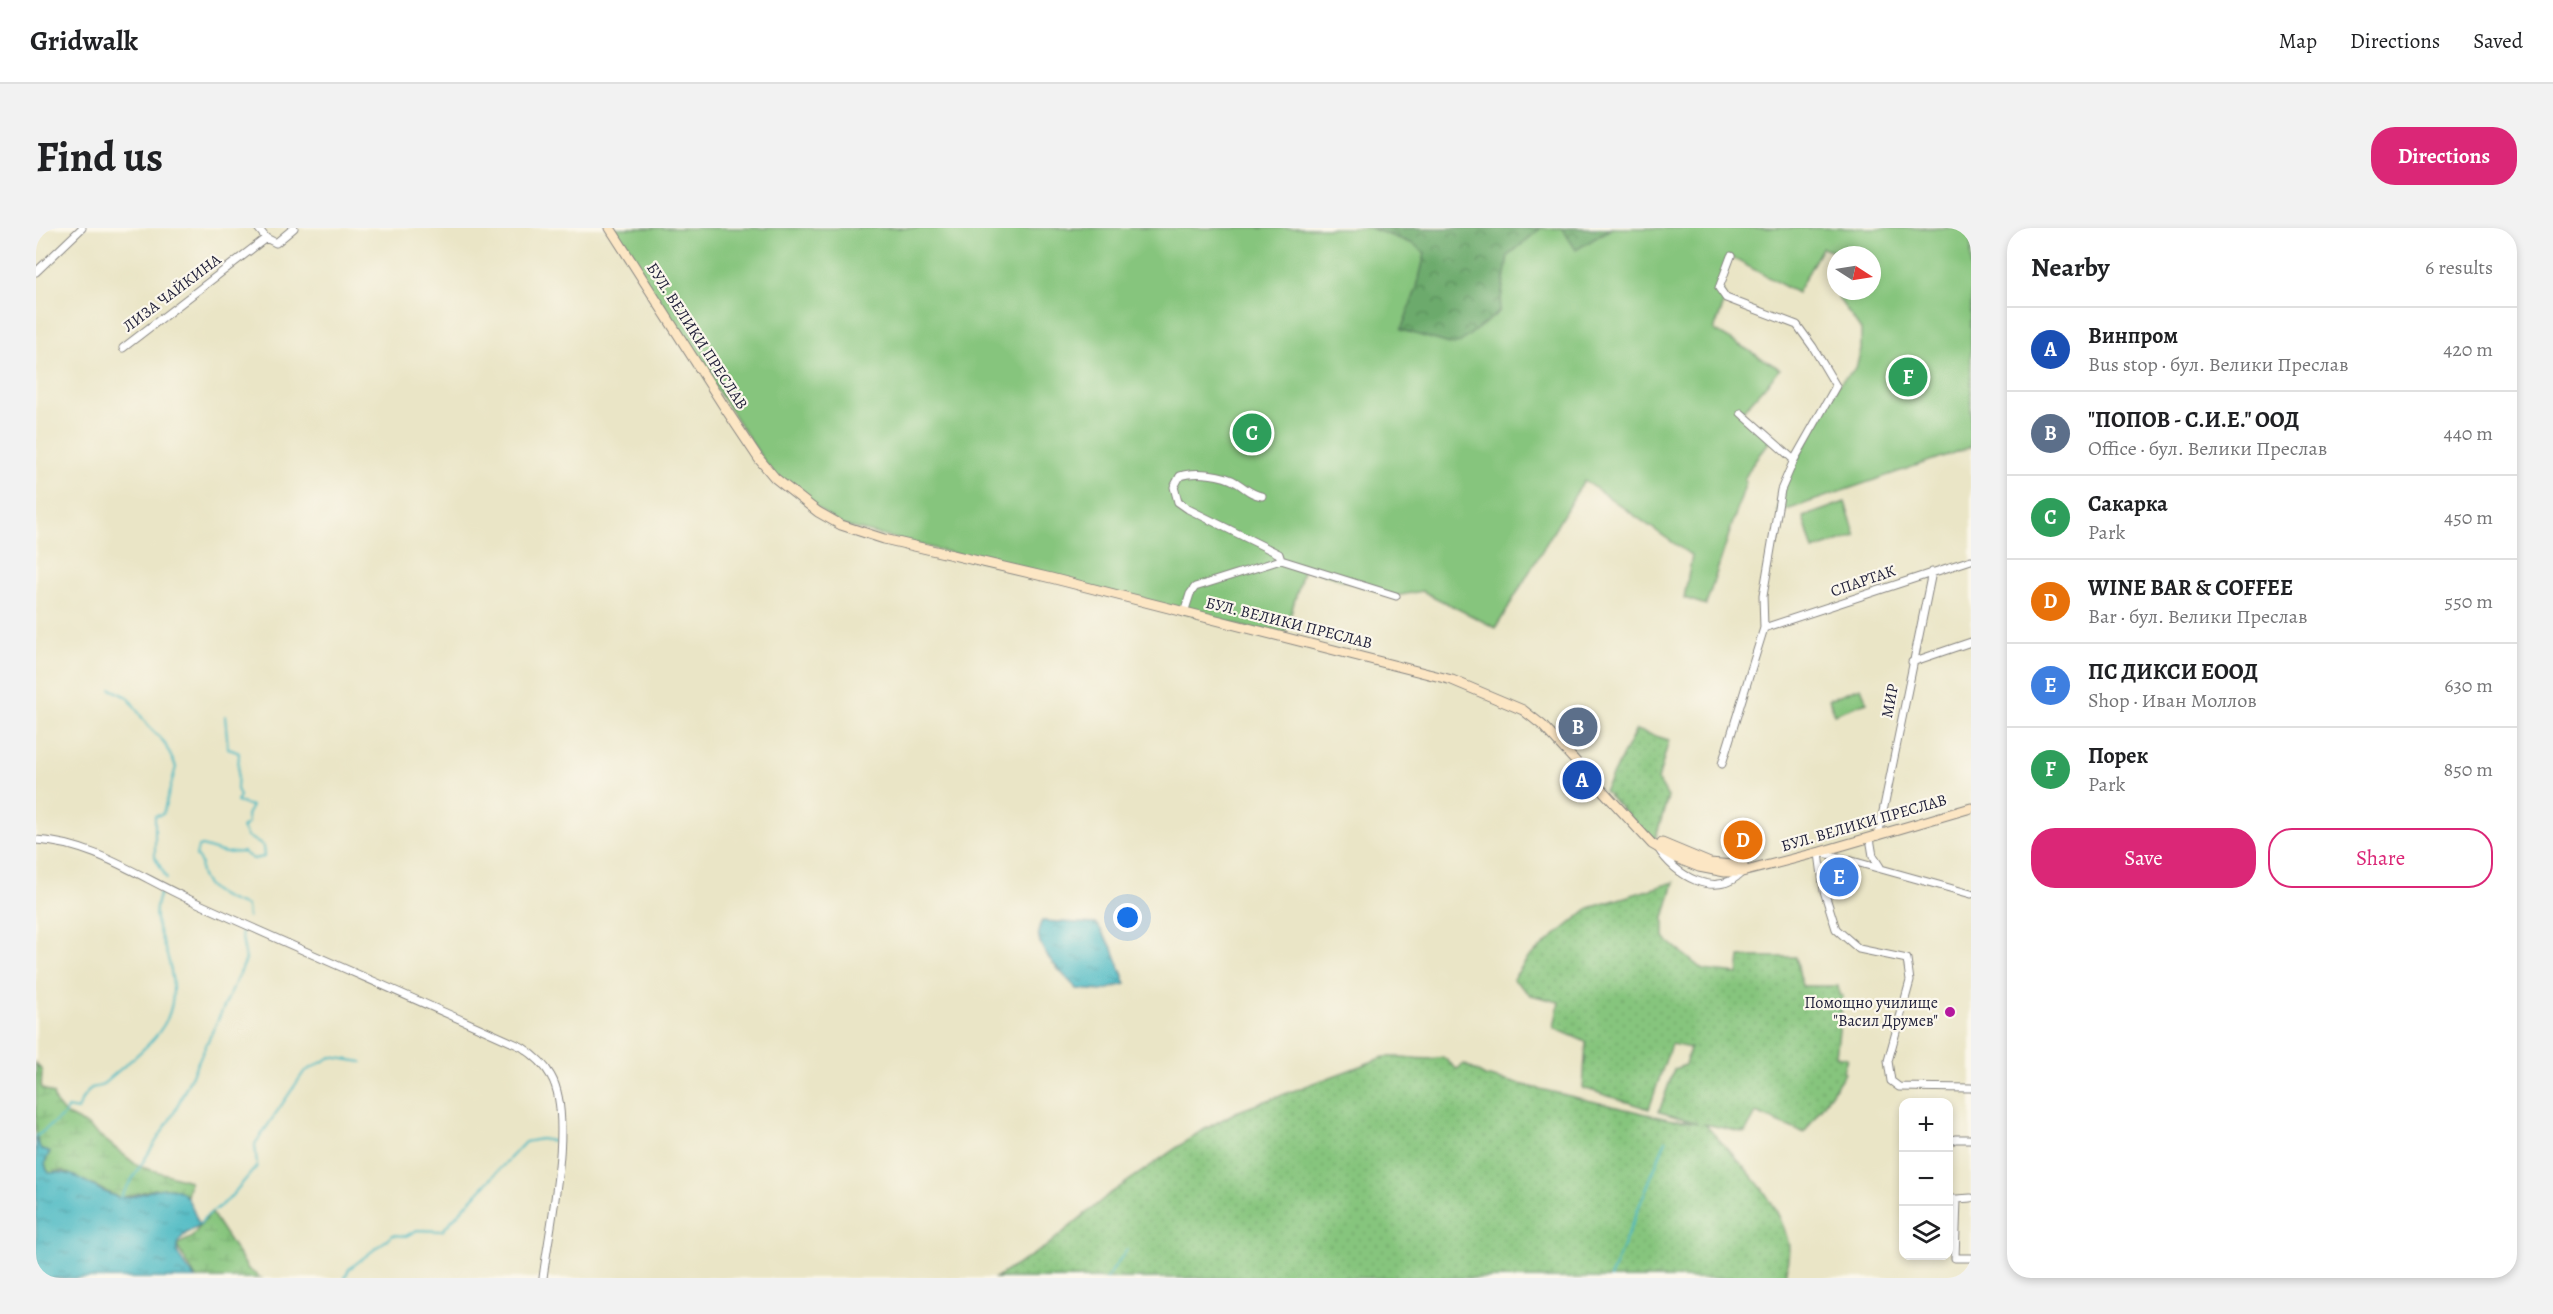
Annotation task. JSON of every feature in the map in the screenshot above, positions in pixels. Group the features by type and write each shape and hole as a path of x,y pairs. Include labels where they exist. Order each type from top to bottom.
{"main road":[{"name":"БУЛ. ВЕЛИКИ ПРЕСЛАВ","path":"610,228 759,459 795,496 841,525 884,539 1452,680 1523,710 1542,725 1658,848 1699,867 1725,872 1742,872 1819,853 1971,808"},
{"name":"БУЛ. ВЕЛИКИ ПРЕСЛАВ","path":"1638,826 1670,848 1695,858 1726,865 1765,867"}],"street":[{"path":"36,272 82,228"},
{"path":"258,228 266,238"},
{"name":"ЛИЗА ЧАЙКИНА","path":"123,348 266,238 276,243 294,228"},
{"path":"1722,764 1764,628 1763,596 1781,490 1794,460 1836,386 1813,346 1797,326 1726,298 1719,288 1731,256"},
{"path":"1741,413 1794,460"},
{"path":"1262,496 1252,495 1237,483 1203,474 1180,476 1174,487 1178,502 1188,509 1279,554 1281,561"},
{"name":"СПАРТАК","path":"1764,628 1971,560"},
{"path":"1184,613 1190,594 1195,588 1281,561 1396,596"},
{"name":"МИР","path":"1874,837 1932,572"},
{"path":"1912,662 1971,642"},
{"path":"1874,837 1873,856 1880,867"},
{"path":"36,840 65,842 89,849 183,896 522,1047 539,1059 555,1086 560,1102 561,1133 543,1278"},
{"path":"1658,848 1676,870 1699,881 1724,884 1742,872"},
{"path":"1971,894 1880,867 1819,853 1824,891 1836,929 1859,949 1907,959 1910,981 1888,1062 1891,1081 1899,1087 1971,1088"},
{"path":"1953,1140 1971,1139"},
{"path":"1953,1199 1971,1198"},
{"path":"1957,1199 1955,1258 1971,1258"}],"green space":[{"path":"610,228 1370,228 1413,244 1425,253 1417,287 1401,330 1453,345 1459,343 1499,312 1508,256 1541,228 1562,228 1576,250 1612,228 1971,228 1971,447 1778,513 1781,490 1836,386 1856,368 1861,350 1861,330 1839,300 1881,300 1881,246 1827,246 1827,250 1822,248 1797,293 1731,257 1719,287 1726,298 1714,330 1780,369 1741,413 1771,440 1754,461 1744,480 1746,482 1706,605 1684,598 1692,556 1584,480 1496,628 1422,591 1396,596 1304,568 1284,637 841,525 775,478"},
{"path":"1370,228 1541,228 1508,256 1499,312 1459,344 1453,345 1401,330 1417,287 1425,253 1413,244"},
{"path":"1559,228 1612,228 1575,251 1562,229"},
{"path":"1845,502 1856,536 1813,550 1803,517"},
{"path":"1861,687 1867,702 1834,714 1829,699"},
{"path":"1636,730 1669,740 1658,780 1668,797 1655,840 1604,791"},
{"path":"1674,882 1664,918 1664,938 1703,970 1738,974 1740,957 1796,957 1802,986 1838,986 1839,995 1843,996 1836,1056 1847,1058 1843,1071 1845,1073 1804,1133 1756,1113 1745,1133 1705,1124 1754,1178 1774,1207 1789,1245 1785,1278 995,1278 1044,1248 1108,1195 1198,1133 1236,1112 1384,1057 1429,1059 1443,1057 1457,1069 1464,1064 1485,1076 1668,1119 1698,1123 1659,1112 1674,1069 1685,1065 1690,1048 1671,1044 1649,1109 1583,1088 1586,1042 1554,1028 1559,1002 1531,995 1513,979 1529,957 1589,908"},
{"path":"36,1063 42,1071 41,1088 53,1094 55,1102 65,1114 85,1124 138,1166 190,1181 187,1196 173,1188 155,1189 120,1198 63,1171 49,1173 45,1162 50,1152 41,1150 36,1141"},
{"path":"211,1212 248,1269 261,1278 196,1278 176,1245 191,1238"}],"water":[{"path":"1042,921 1097,924 1113,949 1126,984 1101,991 1077,989 1055,966 1043,948 1039,939"},
{"path":"36,1136 41,1150 50,1152 45,1162 49,1173 69,1174 118,1197 131,1197 167,1188 184,1194 200,1225 182,1237 177,1248 182,1261 195,1278 36,1278"}],"waterway":[{"path":"111,689 128,697 147,725 164,742 176,767 163,814 155,816 155,857 167,879"},
{"path":"225,716 228,748 239,753 237,789 240,796 237,802 252,806 247,815 248,823 242,828 247,836 263,846 264,857 253,859 243,852 225,853 202,846 198,847 196,856 201,863 204,880 209,886 223,897 247,906 248,917"},
{"path":"37,1136 65,1114 67,1108 78,1110 82,1099 91,1088 101,1086 151,1042 162,1028 170,1012 173,994 171,972 155,914 160,893"},
{"path":"120,1198 174,1113 246,960 241,932"},
{"path":"200,1225 204,1218 228,1200 257,1166 255,1144 304,1072 331,1057 362,1062"},
{"path":"345,1278 349,1269 393,1235 406,1236 417,1230 442,1231 525,1142 541,1139 553,1141"},
{"path":"1610,1278 1666,1140"},
{"path":"1107,1278 1127,1249"}],"place":[{"name":"Порек","path":"1908,377"},
{"name":"Сакарка","path":"1252,433"},
{"name":"\"ПОПОВ - С.И.Е.\" ООД","path":"1578,727"},
{"name":"Винпром","path":"1582,780"},
{"name":"WINE BAR & COFFEE","path":"1743,840"},
{"name":"ПС ДИКСИ ЕООД","path":"1839,877"},
{"name":"Помощно училище \"Васил Друмев\"","path":"1950,1012"}]}
